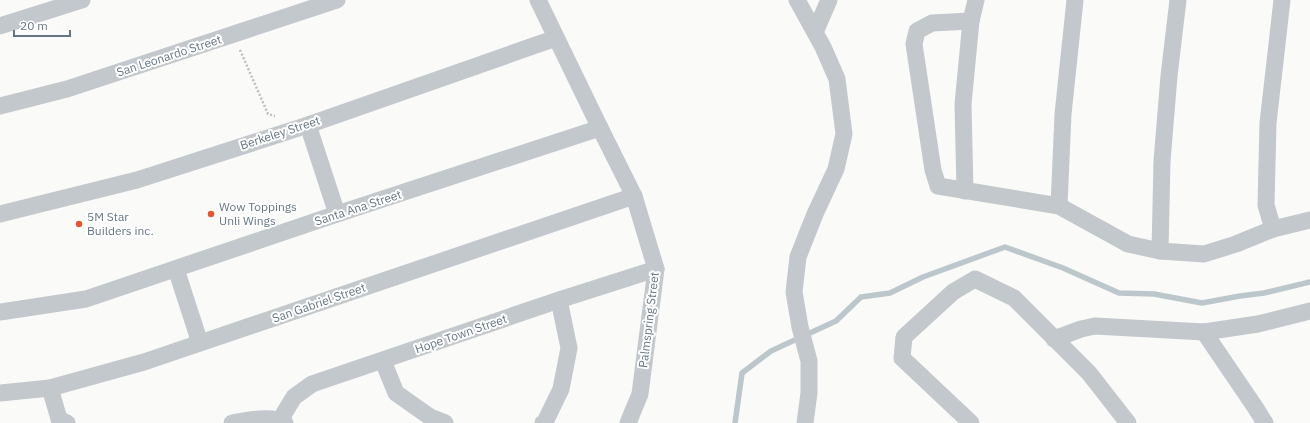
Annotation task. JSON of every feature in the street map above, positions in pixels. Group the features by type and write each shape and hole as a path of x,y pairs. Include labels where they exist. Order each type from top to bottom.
{"street":[{"path":"0,26 82,0"},
{"name":"San Leonardo Street","path":"0,106 67,89 337,0"},
{"name":"Palmspring Street","path":"538,0 634,196 656,269 640,394 628,423"},
{"path":"797,0 823,47 837,78 844,134 836,169 815,214 798,257 794,292 800,327 809,361 809,393 805,423"},
{"path":"815,32 830,0"},
{"path":"965,191 964,104 971,21 976,0"},
{"path":"1059,206 1064,114 1075,0"},
{"path":"1160,251 1162,161 1169,76 1178,0"},
{"path":"1273,229 1266,205 1268,123 1282,0"},
{"path":"971,21 932,23 917,31 914,44 933,170 938,186 1059,206 1128,244 1160,251 1204,254 1236,244 1273,229 1310,220"},
{"name":"Berkeley Street","path":"0,214 136,180 308,125 556,38"},
{"path":"308,125 337,214"},
{"name":"Santa Ana Street","path":"0,312 86,300 337,214 600,128"},
{"name":"San Gabriel Street","path":"0,393 50,388 144,362 634,196"},
{"path":"176,269 200,343"},
{"name":"Hope Town Street","path":"283,421 294,397 312,384 559,300 656,269"},
{"path":"971,423 902,358 904,338 953,292 976,279 1014,298 1089,373 1128,423"},
{"path":"543,423 545,422 561,389 568,348 559,300"},
{"path":"1054,339 1081,329 1095,326 1139,330 1204,332 1258,324 1310,311"},
{"path":"1204,332 1265,423"},
{"path":"383,361 396,393 430,417 445,423"},
{"path":"50,388 58,418 67,423"},
{"path":"232,423 250,420 283,421"}],"path":[{"path":"234,35 268,114 281,117"}],"waterway":[{"path":"735,423 742,373 771,351 836,321 861,297 890,293 923,277 1005,247 1063,268 1119,293 1154,294 1202,303 1264,293 1310,282"}],"place":[{"name":"Wow Toppings Unli Wings","path":"211,214"},
{"name":"5M Star Builders inc.","path":"79,224"}]}
